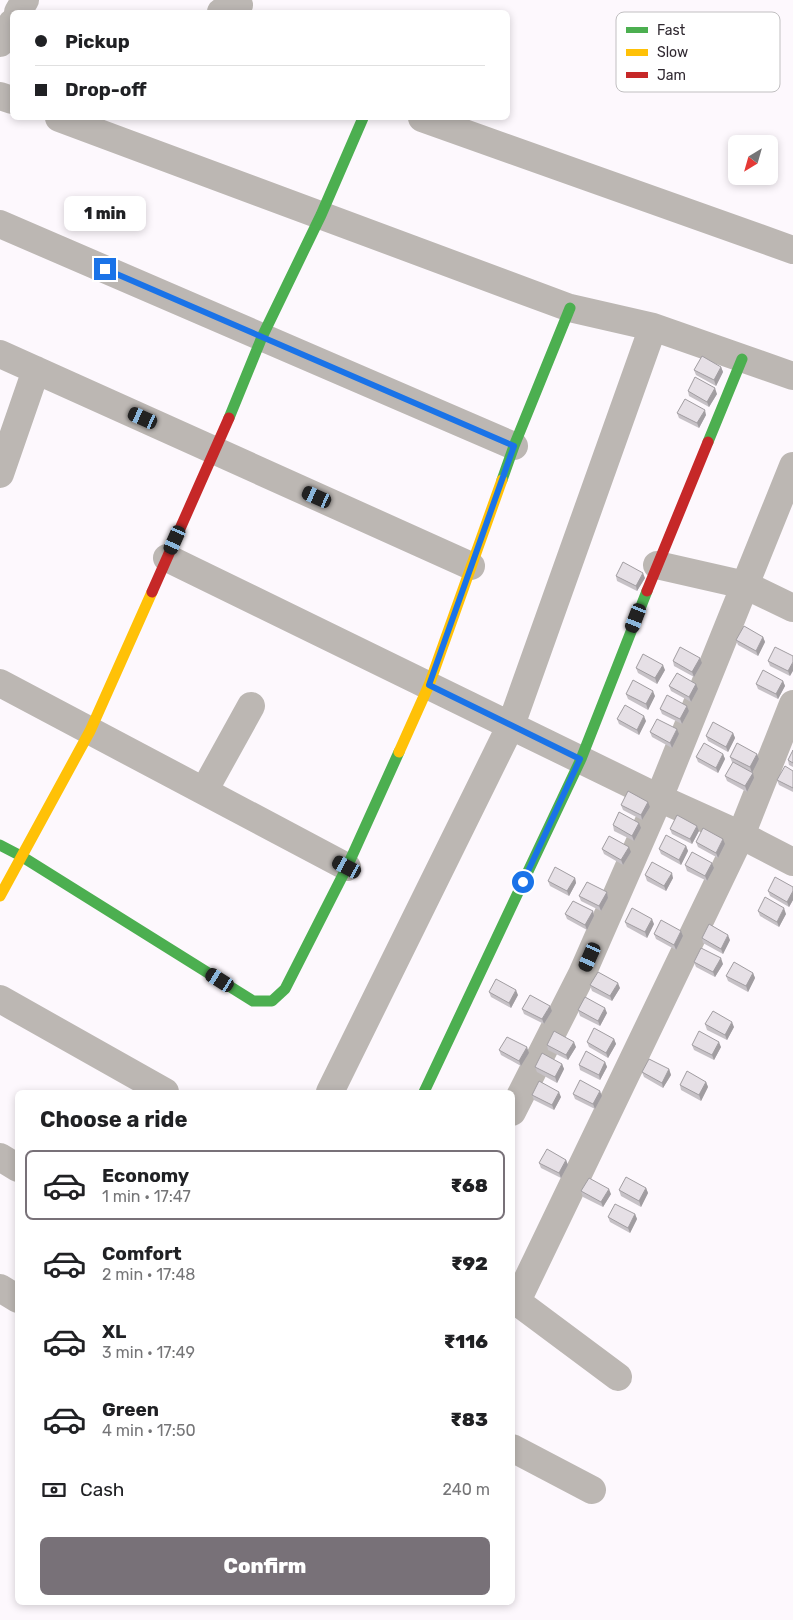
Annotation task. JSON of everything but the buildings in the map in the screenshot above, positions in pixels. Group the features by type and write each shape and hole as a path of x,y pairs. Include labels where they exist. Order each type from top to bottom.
{"street":[{"path":"64,120 570,308 653,327 793,376"},
{"path":"0,896 90,731 215,450 262,337 321,215 362,120"},
{"path":"428,120 793,250"},
{"path":"0,224 514,446"},
{"path":"0,845 21,856 253,1001 272,1001 285,989 347,867 429,685 514,446 570,308"},
{"path":"331,1090 511,726 653,327"},
{"path":"0,354 471,566"},
{"path":"425,1090 580,759 657,564 742,359"},
{"path":"0,474 36,370"},
{"path":"515,1106 582,974 660,798 793,466"},
{"path":"167,558 793,862"},
{"path":"657,564 745,584 793,608"},
{"path":"0,682 347,867"},
{"path":"618,1377 515,1299 741,836 793,704"},
{"path":"204,791 251,706"},
{"path":"0,999 161,1090"},
{"path":"0,1157 15,1166"},
{"path":"0,1288 15,1297"},
{"path":"515,1450 592,1490"}],"traffic: fast":[{"path":"229,418 262,337 321,215 362,120"},
{"path":"502,480 570,308"},
{"path":"708,442 742,359"},
{"path":"425,1090 581,759 647,591"},
{"path":"0,845 21,856 253,1001 272,1001 285,989 347,867 399,752"}],"traffic: slow":[{"path":"399,752 429,685 502,480"},
{"path":"0,896 90,731 152,592"}],"traffic: jam":[{"path":"152,592 229,418"},
{"path":"647,591 708,442"}],"route":[{"path":"105,269 514,446 429,685 580,759 523,882"}]}
